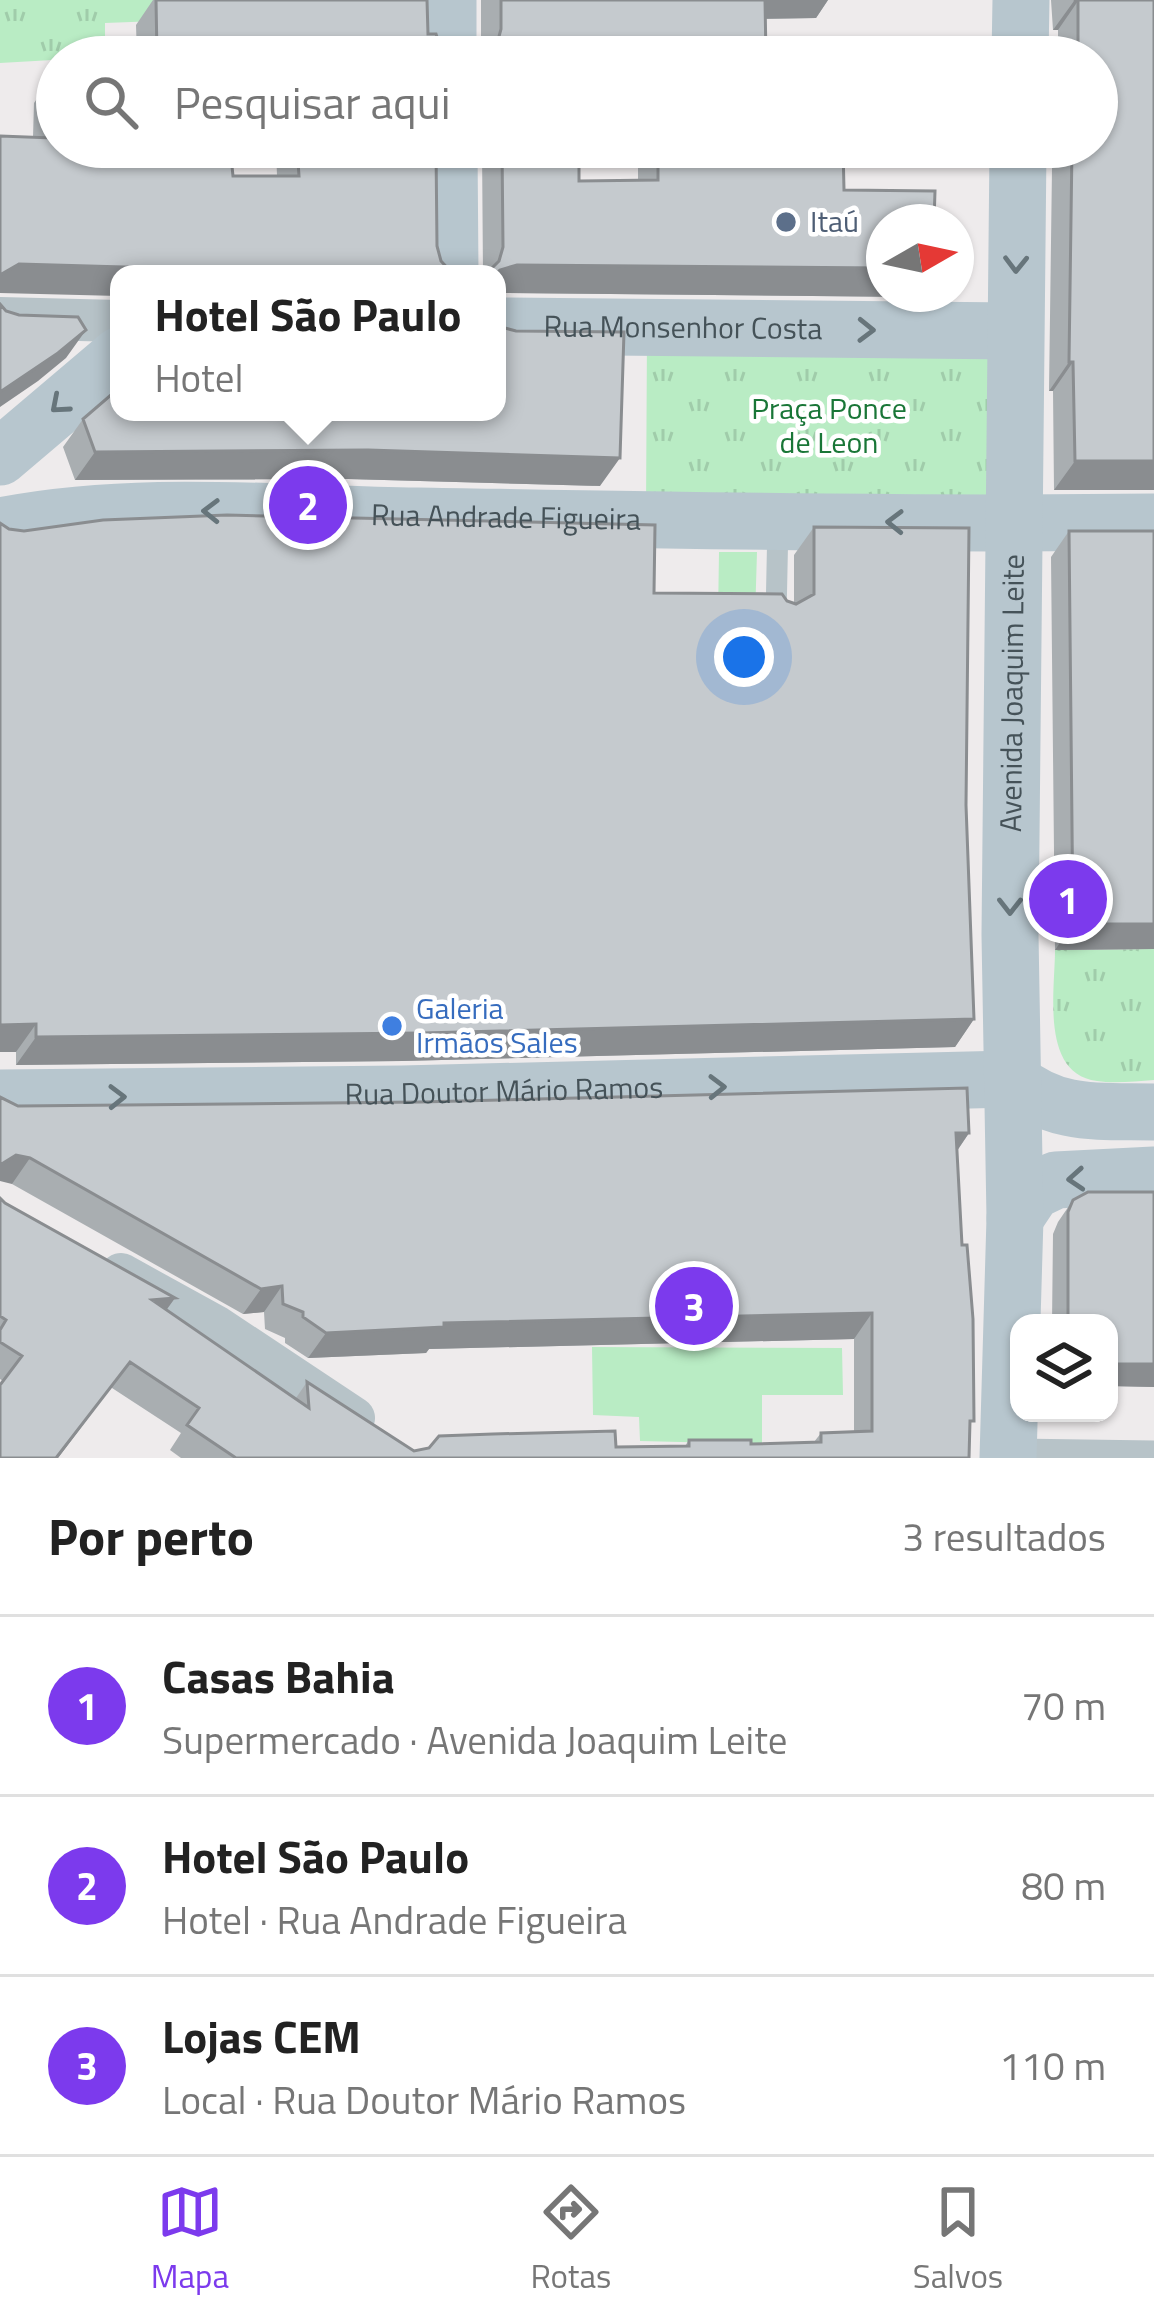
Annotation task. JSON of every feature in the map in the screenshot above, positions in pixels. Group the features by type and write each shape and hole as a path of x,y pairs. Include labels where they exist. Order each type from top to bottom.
{"street":[{"path":"448,0 448,36"},
{"path":"1020,36 1021,0"},
{"path":"449,168 450,265"},
{"name":"Avenida Joaquim Leite","path":"1008,1453 1015,1218 1010,1079 1018,168"},
{"path":"0,318 110,321"},
{"name":"Rua Monsenhor Costa","path":"506,326 1015,331"},
{"path":"0,457 110,364"},
{"name":"Rua Andrade Figueira","path":"0,526 62,516 147,511 1154,522"},
{"path":"1010,1079 1033,1097 1059,1108 1154,1112"},
{"name":"Rua Doutor Mário Ramos","path":"0,1098 426,1094 1010,1079"},
{"path":"1015,1218 1033,1191 1056,1180 1154,1174"},
{"path":"79,1250 217,1327 381,1438"}],"lane":[{"path":"776,617 778,520"},
{"path":"1008,1453 1154,1451"}],"green space":[{"path":"0,0 158,0 158,21 105,23 105,36 36,36 36,61 0,63"},
{"name":"Praça Ponce de Leon","path":"647,334 1008,341 1002,514 646,510"},
{"path":"719,552 757,552 755,618 718,617"},
{"path":"1154,949 1154,1080 1104,1082 1079,1075 1066,1063 1055,1028 1055,950"},
{"path":"592,1347 842,1348 843,1395 762,1395 762,1444 640,1441 639,1417 593,1415"}],"building":[{"path":"156,0 427,0 428,34 437,36 157,36"},
{"path":"501,0 765,0 766,36 499,36"},
{"path":"1074,0 1154,0 1154,461 1075,461 1073,362 1069,362 1072,168 1118,168 1118,36 1078,36 1078,1"},
{"path":"0,136 36,137 36,168 232,168 233,176 299,176 298,168 436,168 437,246 445,265 19,264 0,275"},
{"path":"502,168 579,168 579,181 658,180 658,168 843,168 844,190 935,191 935,204 866,204 866,268 506,268 495,265 499,261"},
{"path":"0,304 19,315 78,317 86,330 0,392"},
{"path":"506,328 624,332 620,458 368,450 95,452 83,419 110,396 110,421 506,421"},
{"path":"227,515 655,525 654,593 782,594 796,604 814,594 814,527 969,528 966,805 974,1019 36,1037 36,1024 0,1025 0,523 24,531 103,520"},
{"path":"1069,531 1154,531 1154,924 1073,924"},
{"path":"967,1088 969,1133 956,1133 962,1245 967,1245 973,1319 974,1421 970,1421 969,1458 236,1458 187,1425 199,1408 130,1362 56,1458 0,1458 0,1385 22,1356 0,1342 6,1320 0,1316 0,1198 175,1298 152,1300 309,1408 307,1382 414,1451 429,1448 439,1436 615,1431 616,1447 689,1446 689,1440 821,1442 821,1433 872,1431 872,1313 444,1323 444,1327 326,1333 303,1317 303,1312 283,1304 282,1286 261,1289 30,1158 16,1155 0,1165 0,1097 18,1106 420,1102"},
{"path":"1088,1192 1154,1192 1154,1364 1118,1364 1118,1314 1068,1314 1068,1212 1073,1200"}],"place":[{"name":"Itaú","path":"786,222"},
{"name":"Hotel São Paulo","path":"308,505"},
{"name":"Casas Bahia","path":"1068,899"},
{"name":"Galeria Irmãos Sales","path":"392,1026"},
{"name":"Lojas CEM","path":"694,1306"}]}
